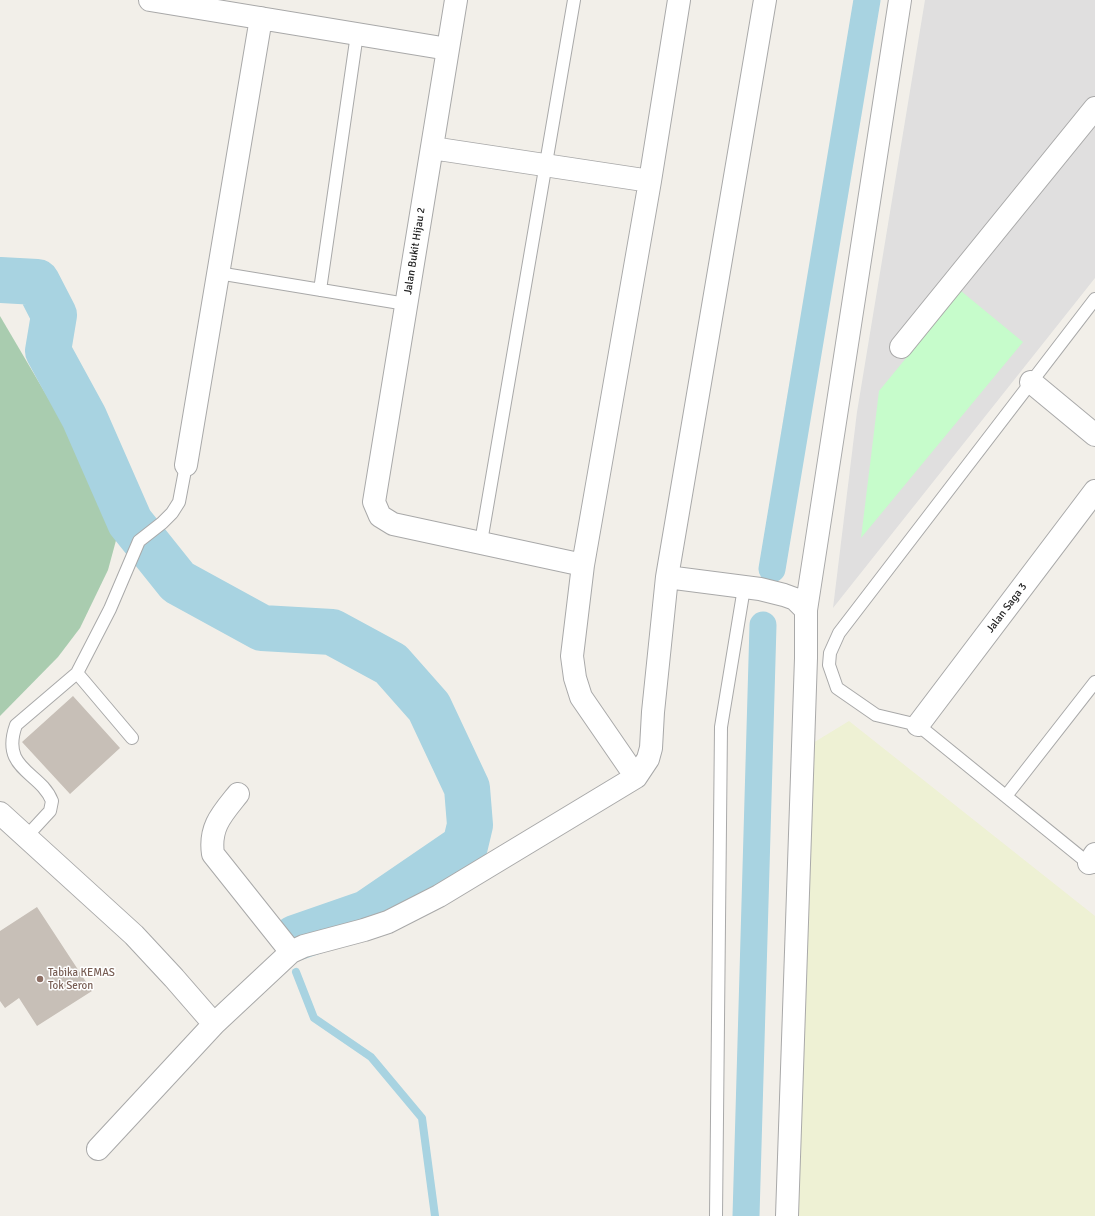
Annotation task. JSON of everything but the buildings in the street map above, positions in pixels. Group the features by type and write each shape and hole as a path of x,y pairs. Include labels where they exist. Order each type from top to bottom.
{"street":[{"path":"150,0 174,2 448,49"},
{"name":"Jalan Bukit Hijau 2","path":"456,0 374,502 380,516 393,524 480,542"},
{"path":"636,777 581,697 575,678 572,656 583,565 650,181 679,0"},
{"path":"98,1149 214,1024 291,952 304,946 388,922 439,896 636,777 646,763 652,748 652,712 667,577 765,0"},
{"path":"787,1216 806,666 806,610 900,0"},
{"path":"186,465 261,18"},
{"path":"901,347 1095,108"},
{"path":"432,148 650,181"},
{"path":"1031,382 1095,435"},
{"name":"Jalan Saga 3","path":"918,725 1095,491"},
{"path":"480,542 583,565"},
{"path":"667,577 784,594 794,599 806,610"},
{"path":"238,794 218,819 211,840 213,854 291,952"},
{"path":"0,813 134,935 214,1024"}],"lane":[{"path":"480,542 574,0"},
{"path":"320,290 357,34"},
{"path":"218,273 406,304"},
{"path":"1093,862 1006,796 918,725 876,715 837,688 829,665 830,653 839,634 1095,299"},
{"path":"26,837 50,811 52,801 46,792 11,760 9,749 12,732 16,724 77,674 110,609 139,541 172,513 178,502 186,465"},
{"path":"716,1216 721,727 744,588"},
{"path":"77,674 132,738"},
{"path":"1006,796 1095,682"}],"shaded area":[{"path":"925,0 1095,0 1095,278 833,608 857,412"}],"green space":[{"path":"961,291 1023,342 861,538 879,391"},
{"path":"0,316 121,522 108,570 80,628 58,657 0,716"},
{"path":"849,721 1095,916 1095,1216 793,1216 808,746"}],"waterway":[{"path":"772,569 867,0"},
{"path":"0,280 37,282 54,315 48,351 84,417 130,522 178,582 262,628 332,632 391,664 429,707 467,788 470,825 465,846 367,913 295,938"},
{"path":"746,1216 763,625"},
{"path":"296,972 314,1018 371,1057 422,1118 435,1216"}],"place":[{"name":"Tabika KEMAS Tok Seron","path":"40,979"}]}
